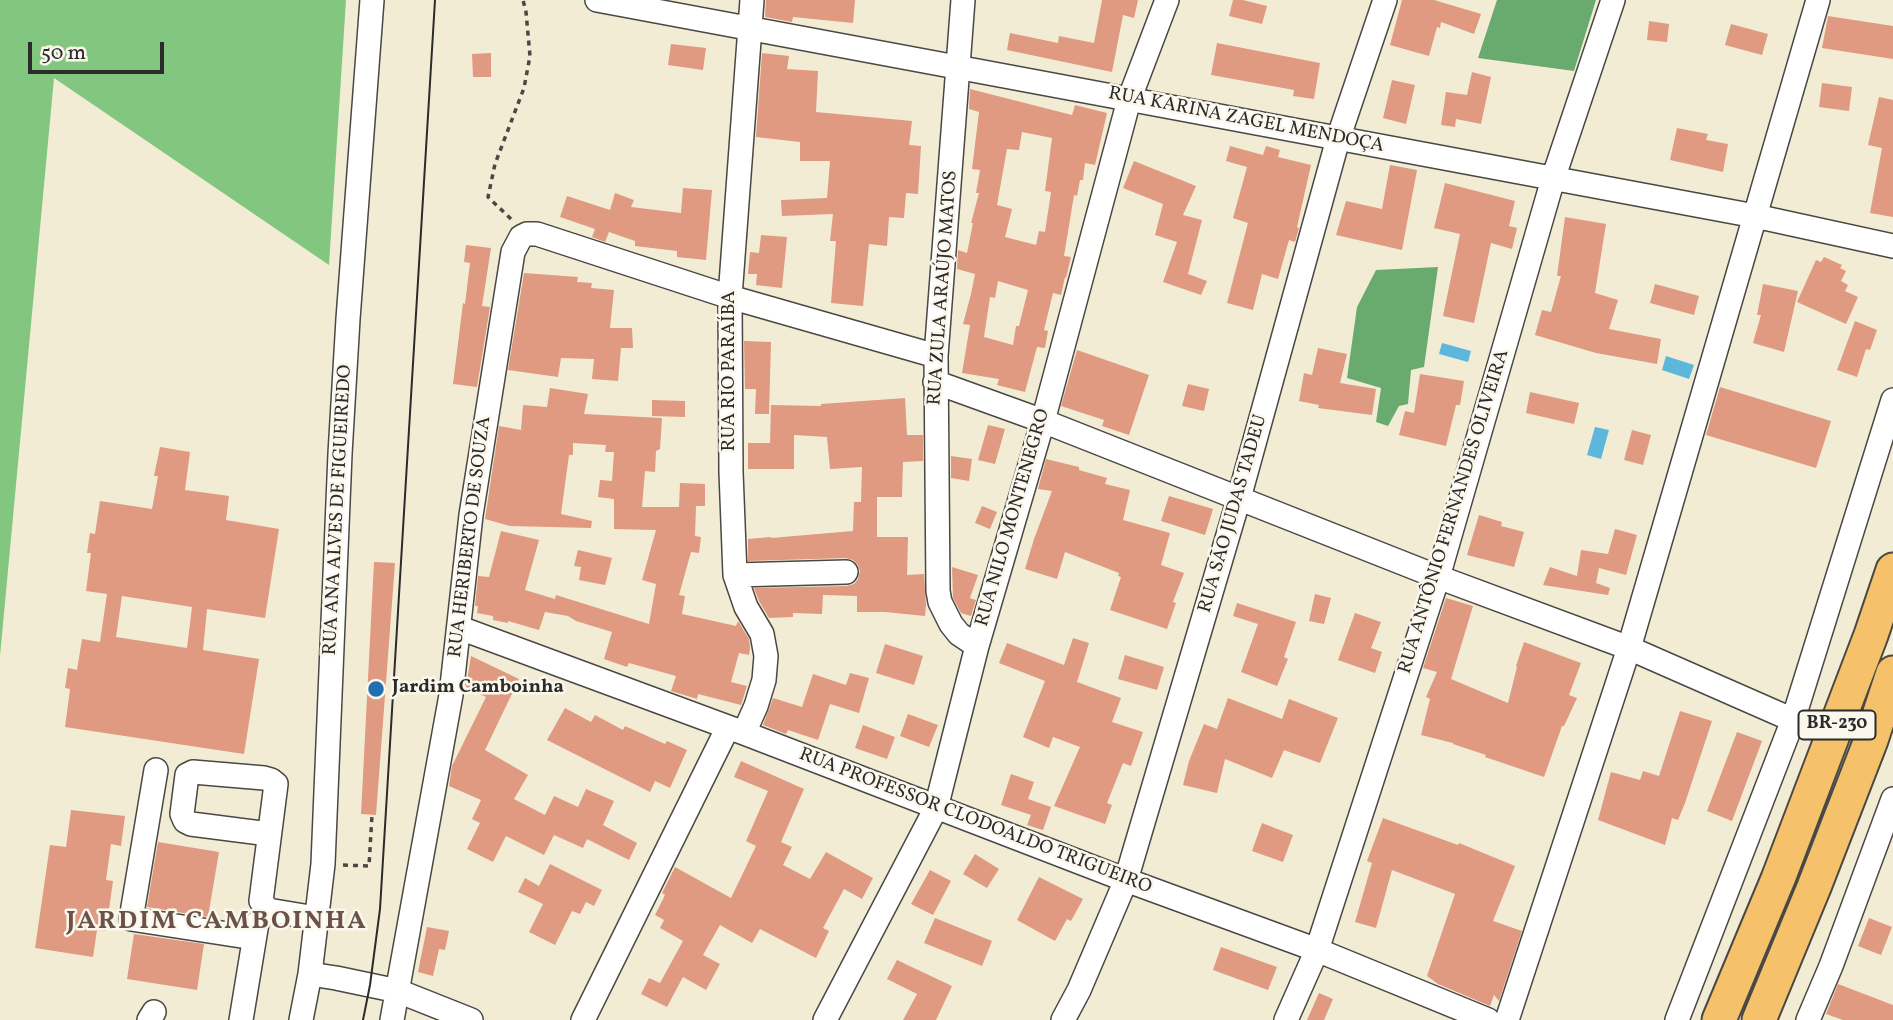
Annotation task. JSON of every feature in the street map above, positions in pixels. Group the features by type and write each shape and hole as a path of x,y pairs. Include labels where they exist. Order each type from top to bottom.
{"highway":[{"name":"BR-230","path":"1719,1020 1778,878 1871,635 1893,570"},
{"name":"BR-230","path":"1759,1020 1843,814 1893,673"}],"street":[{"name":"RUA ANA ALVES DE FIGUEIREDO","path":"301,1020 310,974 323,864 348,319 372,0"},
{"name":"RUA KARINA ZAGEL MENDOÇA","path":"597,0 1755,216 1893,246"},
{"name":"RUA RIO PARAÍBA","path":"583,1020 736,730 757,706 764,680 766,656 762,634 746,607 735,575 731,472 730,297 752,0"},
{"name":"RUA ZULA ARAÚJO MATOS","path":"963,0 936,356 938,591 940,602 951,624 959,634 977,646"},
{"name":"RUA NILO MONTENEGRO","path":"825,1020 936,808 977,646 1043,421 1129,100 1167,0"},
{"name":"RUA SÃO JUDAS TADEU","path":"1063,1020 1079,990 1126,880 1239,498 1339,139 1385,0"},
{"name":"RUA ANTÔNIO FERNANDES OLIVEIRA","path":"1286,1020 1317,950 1438,577 1553,179 1613,0"},
{"path":"1507,1020 1629,648 1818,0"},
{"path":"532,234 730,297 936,356"},
{"name":"RUA HERIBERTO DE SOUZA","path":"392,1020 451,695 475,485 513,252 521,237 532,234"},
{"path":"935,382 1043,421 1438,577 1629,648 1793,720"},
{"path":"1677,1020 1793,720 1893,400"},
{"path":"735,575 846,572"},
{"name":"RUA PROFESSOR CLODOALDO TRIGUEIRO","path":"460,628 1317,950 1488,1020"},
{"path":"156,770 131,919 254,938"},
{"path":"1808,1020 1893,799"},
{"path":"269,834 261,901 268,910 316,918"},
{"path":"241,1020 257,923 268,910"},
{"path":"310,974 398,991 471,1020"}],"path":[{"path":"523,0 530,56 524,88 495,164 488,197 532,234"},
{"path":"323,864 369,866 372,815"}],"green space":[{"path":"0,0 346,0 329,265 54,78 0,656"},
{"path":"1497,0 1596,0 1574,71 1478,58"},
{"path":"1438,267 1424,367 1411,370 1408,404 1399,406 1388,426 1376,422 1381,388 1347,378 1357,307 1376,270"}],"water":[{"path":"1442,343 1471,351 1468,362 1439,354"},
{"path":"1666,356 1694,365 1689,379 1662,370"},
{"path":"1595,427 1609,430 1601,459 1587,455"}],"building":[{"path":"766,0 855,0 853,23 793,17 792,22 765,17"},
{"path":"1102,0 1138,0 1134,18 1123,15 1112,72 1007,50 1010,33 1058,43 1059,36 1094,43"},
{"path":"1233,0 1267,6 1262,24 1229,16"},
{"path":"1402,0 1434,0 1481,14 1474,34 1441,22 1440,28 1437,27 1429,56 1390,45"},
{"path":"1828,16 1893,26 1893,59 1822,48"},
{"path":"1649,21 1669,24 1667,42 1647,40"},
{"path":"1731,24 1768,34 1762,55 1725,45"},
{"path":"1217,43 1320,63 1314,99 1293,96 1294,90 1211,75"},
{"path":"671,44 706,48 703,70 668,65"},
{"path":"491,53 491,77 473,77 472,54"},
{"path":"762,53 789,56 787,69 818,71 816,112 912,121 909,145 921,146 918,194 906,193 904,218 889,217 887,246 869,244 863,306 831,303 836,241 830,241 833,214 782,216 781,200 827,198 830,161 800,161 800,142 756,137"},
{"path":"1472,72 1491,77 1481,124 1456,119 1455,127 1441,125 1446,92 1467,95"},
{"path":"1392,80 1415,85 1406,124 1383,118"},
{"path":"1822,83 1852,87 1849,111 1819,107"},
{"path":"970,89 1072,115 1075,105 1107,113 1095,165 1085,163 1083,180 1080,180 1077,196 1074,195 1064,256 1071,257 1066,278 1061,295 1053,293 1044,330 1048,331 1045,348 1037,347 1025,392 997,385 999,379 962,373 970,325 963,324 975,274 957,269 958,250 967,253 979,193 976,193 980,170 972,169 979,112 969,109","holes":["1022,132 1052,138 1045,191 1051,192 1045,232 1039,231 1036,245 1005,237 1012,209 997,205 1007,149 1019,150","998,281 1028,290 1019,326 1016,326 1013,345 984,337 990,297 995,298"]},
{"path":"1879,97 1893,100 1893,217 1870,213 1882,148 1868,145"},
{"path":"1677,128 1708,134 1706,140 1728,144 1723,172 1670,160"},
{"path":"1230,146 1263,155 1266,146 1280,150 1278,157 1311,165 1295,242 1289,240 1278,279 1262,274 1253,310 1227,303 1248,223 1233,218 1247,167 1226,161"},
{"path":"1134,161 1196,186 1183,215 1202,220 1188,274 1207,281 1201,295 1163,282 1177,242 1155,235 1163,204 1123,188"},
{"path":"1390,165 1417,170 1402,250 1336,235 1346,201 1382,209"},
{"path":"1445,183 1515,201 1509,226 1517,228 1512,249 1491,243 1474,323 1443,316 1460,234 1434,228"},
{"path":"683,188 712,190 706,260 677,257 677,251 635,246 635,241 609,232 605,242 592,237 595,229 560,217 567,196 610,210 615,193 634,200 631,207 681,213"},
{"path":"1565,217 1606,224 1595,293 1618,300 1609,329 1661,339 1657,364 1596,353 1535,335 1542,310 1551,312 1561,276 1557,276"},
{"path":"761,235 787,237 782,288 756,285 757,274 748,274 750,252 759,253"},
{"path":"466,245 491,248 482,306 490,307 477,387 453,384 470,263 464,262"},
{"path":"1824,257 1842,265 1840,268 1846,271 1841,281 1848,285 1845,291 1858,297 1846,324 1797,302 1816,260 1821,262"},
{"path":"524,273 578,277 577,282 592,283 591,288 614,290 610,328 632,328 633,348 621,348 618,381 592,379 594,359 561,358 558,377 508,370"},
{"path":"1655,284 1699,296 1694,315 1650,303"},
{"path":"1763,284 1798,291 1784,352 1753,343 1761,315 1757,315"},
{"path":"1855,321 1877,330 1870,350 1866,349 1857,377 1837,370"},
{"path":"744,341 771,342 769,414 755,414 756,389 745,389"},
{"path":"1318,348 1347,354 1340,383 1376,389 1372,415 1318,408 1319,405 1299,401 1304,373 1312,375"},
{"path":"1077,350 1149,375 1129,435 1102,426 1104,420 1061,406"},
{"path":"1420,374 1464,381 1460,405 1456,405 1446,446 1399,435 1405,411 1414,413"},
{"path":"1188,384 1209,389 1204,411 1182,406"},
{"path":"1720,387 1831,421 1816,468 1706,435"},
{"path":"550,388 588,394 584,414 662,418 655,472 645,471 642,507 679,507 680,483 705,484 705,506 696,506 695,536 701,537 699,553 691,552 679,595 685,596 682,614 736,626 738,621 749,639 750,648 749,655 739,653 731,682 747,686 741,705 698,694 697,699 671,691 676,676 629,663 627,667 604,659 612,632 568,616 545,612 539,630 508,621 493,620 493,616 477,613 478,606 475,606 478,576 489,577 501,531 539,540 525,590 555,599 556,595 649,624 656,584 642,580 656,530 614,529 614,499 598,497 600,480 612,481 614,452 605,452 606,445 573,443 573,455 569,455 561,514 592,521 591,528 510,526 485,519 499,426 521,430 523,405 547,407"},
{"path":"1530,392 1579,403 1574,424 1526,413"},
{"path":"905,398 907,435 923,435 923,461 903,462 902,497 877,497 877,537 908,537 907,575 924,574 925,616 857,612 857,596 823,595 822,614 793,613 793,617 769,618 754,588 847,586 854,584 860,571 853,560 846,558 748,561 748,539 853,531 854,502 861,502 862,467 830,469 827,437 794,435 794,469 748,469 748,443 770,443 771,405 821,406"},
{"path":"652,400 685,401 685,417 652,416"},
{"path":"988,425 1005,429 995,464 978,460"},
{"path":"1632,430 1651,435 1643,465 1624,460"},
{"path":"160,447 190,452 185,490 229,496 226,520 279,529 265,618 207,609 203,650 259,659 244,754 65,727 70,689 65,688 68,668 77,670 82,639 100,642 107,594 86,591 91,553 87,553 90,533 95,534 100,501 152,509 158,476 154,476","holes":["122,596 192,607 187,648 116,637"]},
{"path":"951,456 972,459 969,481 951,478"},
{"path":"1046,459 1079,467 1079,470 1107,478 1105,484 1130,490 1123,520 1170,533 1161,565 1184,573 1173,602 1176,603 1167,629 1110,610 1121,577 1118,576 1119,573 1065,552 1057,579 1025,569 1052,491 1038,489"},
{"path":"1169,496 1213,509 1205,535 1161,521"},
{"path":"982,506 997,512 990,529 975,523"},
{"path":"1479,515 1502,522 1501,526 1524,532 1514,567 1467,555"},
{"path":"1615,529 1637,535 1626,575 1599,568 1596,583 1610,588 1608,595 1543,585 1550,567 1577,576 1581,550 1608,554"},
{"path":"578,550 612,558 605,585 579,580 581,567 574,566"},
{"name":"Jardim Camboinha","path":"374,562 395,563 376,815 361,814"},
{"path":"952,567 978,575 970,598 976,600 971,616 961,613 953,598"},
{"path":"1315,594 1331,598 1324,624 1309,621"},
{"path":"1446,598 1473,606 1451,679 1508,703 1524,642 1581,663 1569,695 1577,698 1562,726 1544,777 1453,743 1421,735 1430,699 1426,697 1437,672 1423,668"},
{"path":"1237,603 1296,622 1284,657 1288,659 1277,686 1241,672 1258,624 1233,616"},
{"path":"1355,613 1381,622 1371,648 1382,652 1375,673 1338,660"},
{"path":"1073,638 1089,643 1077,682 1121,698 1112,722 1143,732 1131,766 1123,763 1107,803 1112,805 1105,824 1054,806 1080,747 1053,737 1049,748 1023,737 1045,681 999,663 1007,643 1064,665"},
{"path":"885,644 923,656 914,685 876,673"},
{"path":"1125,655 1164,667 1157,690 1118,679"},
{"path":"471,656 519,679 485,750 528,775 514,799 545,815 554,796 578,807 586,789 614,801 603,825 637,843 629,860 587,839 583,848 554,835 544,855 506,836 493,862 467,849 480,823 472,819 481,800 449,786 452,766 486,697 466,687"},
{"path":"850,673 869,678 859,713 830,704 818,740 788,730 786,734 763,725 773,698 802,707 813,674 846,685"},
{"path":"1228,698 1282,719 1289,699 1338,718 1320,763 1284,750 1272,778 1225,759 1217,793 1183,785 1189,761 1204,724 1217,729"},
{"path":"565,708 591,722 595,715 623,730 625,726 665,744 667,741 687,750 670,788 655,781 650,792 547,740"},
{"path":"1680,711 1712,721 1685,803 1678,820 1672,818 1665,845 1598,820 1611,772 1640,780 1643,771 1659,776"},
{"path":"908,714 938,725 929,747 900,736"},
{"path":"863,725 895,737 887,759 855,748"},
{"path":"1737,732 1762,741 1732,821 1707,811"},
{"path":"741,761 804,789 781,842 792,847 783,865 810,879 826,852 873,878 862,899 844,889 823,928 829,931 816,958 760,929 752,943 720,925 703,955 720,964 706,990 683,977 667,1007 641,994 649,978 660,983 683,941 660,928 664,920 655,915 675,867 731,898 756,846 746,841 768,791 734,777"},
{"path":"1011,774 1034,782 1028,799 1051,807 1043,830 1027,825 1031,815 1001,805"},
{"path":"71,810 125,816 121,846 111,844 106,880 113,881 106,931 97,930 93,957 35,948 50,845 66,847"},
{"path":"1383,818 1458,845 1459,843 1515,866 1493,921 1522,931 1499,1001 1494,995 1490,1006 1438,984 1427,976 1455,894 1392,870 1376,928 1355,922 1372,863 1367,861"},
{"path":"1262,823 1293,835 1283,862 1252,851"},
{"path":"158,842 219,852 208,917 147,907"},
{"path":"975,854 999,869 987,888 963,874"},
{"path":"550,864 602,890 594,906 586,902 580,914 572,911 555,945 529,932 543,904 518,892 525,878 539,886"},
{"path":"930,870 951,881 933,915 911,904"},
{"path":"1039,877 1083,899 1071,921 1067,919 1055,941 1017,920"},
{"path":"935,918 992,941 982,966 924,943"},
{"path":"1869,918 1892,927 1881,955 1858,946"},
{"path":"427,927 449,931 445,950 439,949 433,976 418,972"},
{"path":"134,934 204,944 197,990 127,979"},
{"path":"1221,947 1277,967 1268,990 1213,970"},
{"path":"897,960 952,986 936,1020 903,1020 917,994 887,979"},
{"path":"1838,984 1893,1005 1893,1020 1843,1020 1826,1014"},
{"path":"1319,993 1333,999 1324,1020 1307,1020"}],"tram line":[{"path":"363,1020 380,909 435,0"}],"place":[{"name":"Jardim Camboinha","path":"376,689"}],"district":[{"name":"JARDIM CAMBOINHA","path":"217,923"}]}
